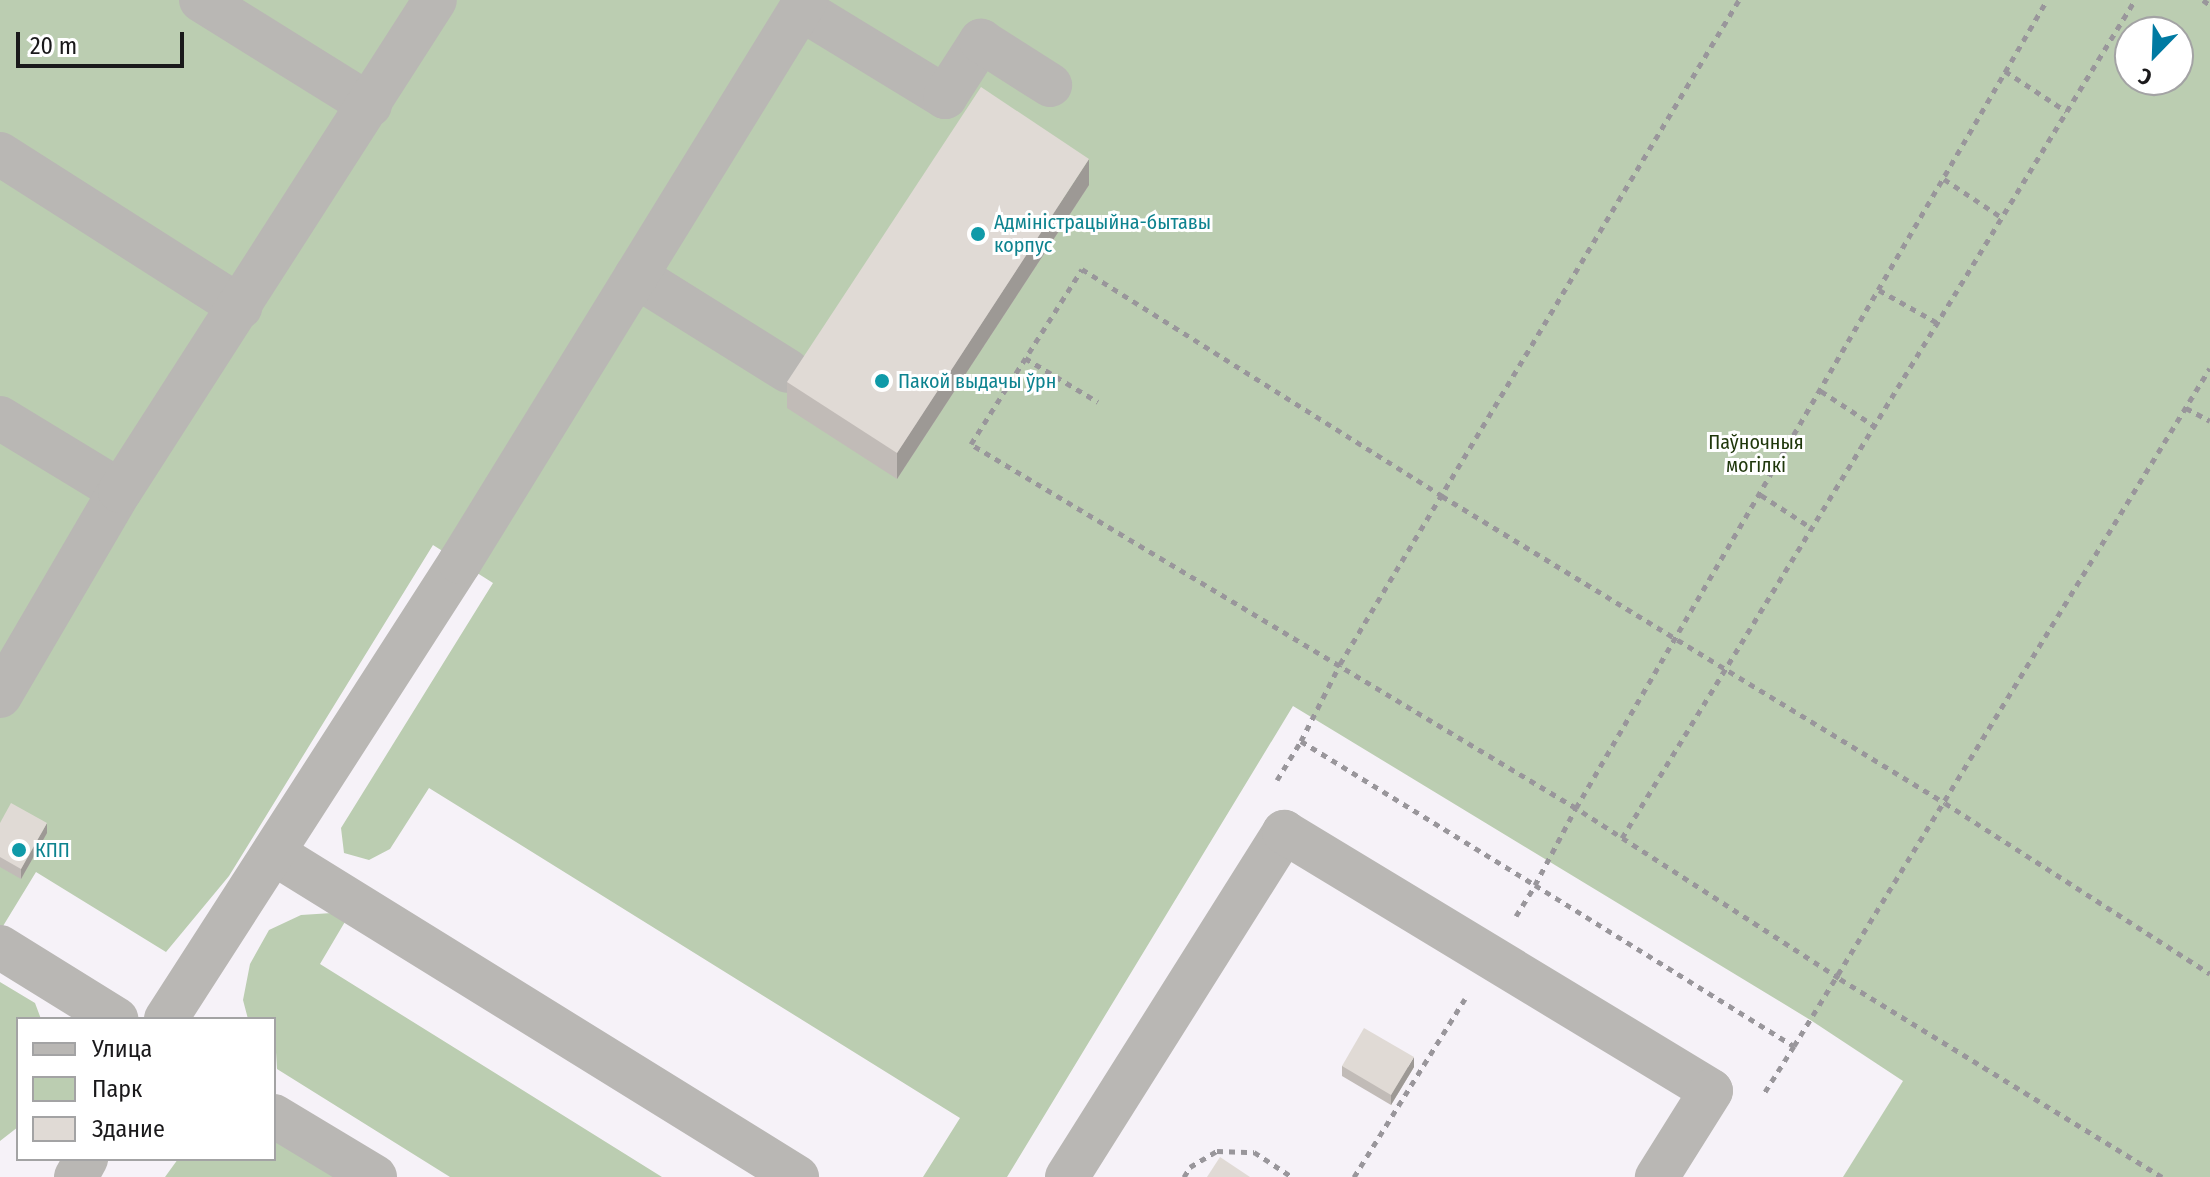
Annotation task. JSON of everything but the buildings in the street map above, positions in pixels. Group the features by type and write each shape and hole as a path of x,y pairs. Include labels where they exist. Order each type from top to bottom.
{"lane":[{"path":"201,0 370,105"},
{"path":"0,696 120,491 435,0"},
{"path":"167,1017 275,854 804,4 945,97 981,41 1050,85"},
{"path":"0,154 240,307"},
{"path":"636,276 788,371"},
{"path":"0,418 120,491"},
{"path":"1067,1177 1284,832 1711,1091 1657,1177"},
{"path":"275,854 797,1177"},
{"path":"0,947 113,1017"},
{"path":"276,1117 375,1177"}],"path":[{"path":"1276,782 1301,741 1340,664 1739,0"},
{"path":"1535,885 1576,808 2047,0"},
{"path":"1622,838 2135,0"},
{"path":"2203,0 2210,5"},
{"path":"2005,71 2066,111"},
{"path":"1944,179 2001,217"},
{"path":"2162,1177 1839,978 1576,808 971,444 1082,269 1442,496 1945,803 2210,974"},
{"path":"1879,290 1936,322"},
{"path":"1025,358 1098,402"},
{"path":"1761,1098 1839,978 2210,368"},
{"path":"1821,391 1873,425"},
{"path":"2186,408 2210,421"},
{"path":"1761,494 1810,527"},
{"path":"1301,741 1794,1046"},
{"path":"1354,1177 1470,992"},
{"path":"1184,1177 1190,1167 1217,1151 1254,1152 1292,1177"}],"green space":[{"name":"Паўночныя могілкі","path":"0,0 2210,0 2210,1177 1843,1177 1903,1081 1812,1021 1293,706 1007,1177 923,1177 960,1118 429,788 390,849 369,860 344,853 341,828 493,583 433,545 229,876 166,952 36,872 0,931"},
{"path":"332,913 346,920 320,964 662,1177 450,1177 277,1069 276,1017 247,1017 243,1000 250,964 269,930 301,915"},
{"path":"0,982 35,1003 40,1017 16,1017 16,1129 0,1141"},
{"path":"276,1139 336,1177 165,1177 177,1161 276,1161"}],"place":[{"name":"Адміністрацыйна-бытавы корпус","path":"978,234"},
{"name":"Пакой выдачы ўрн","path":"882,381"},
{"name":"КПП","path":"19,850"}]}
